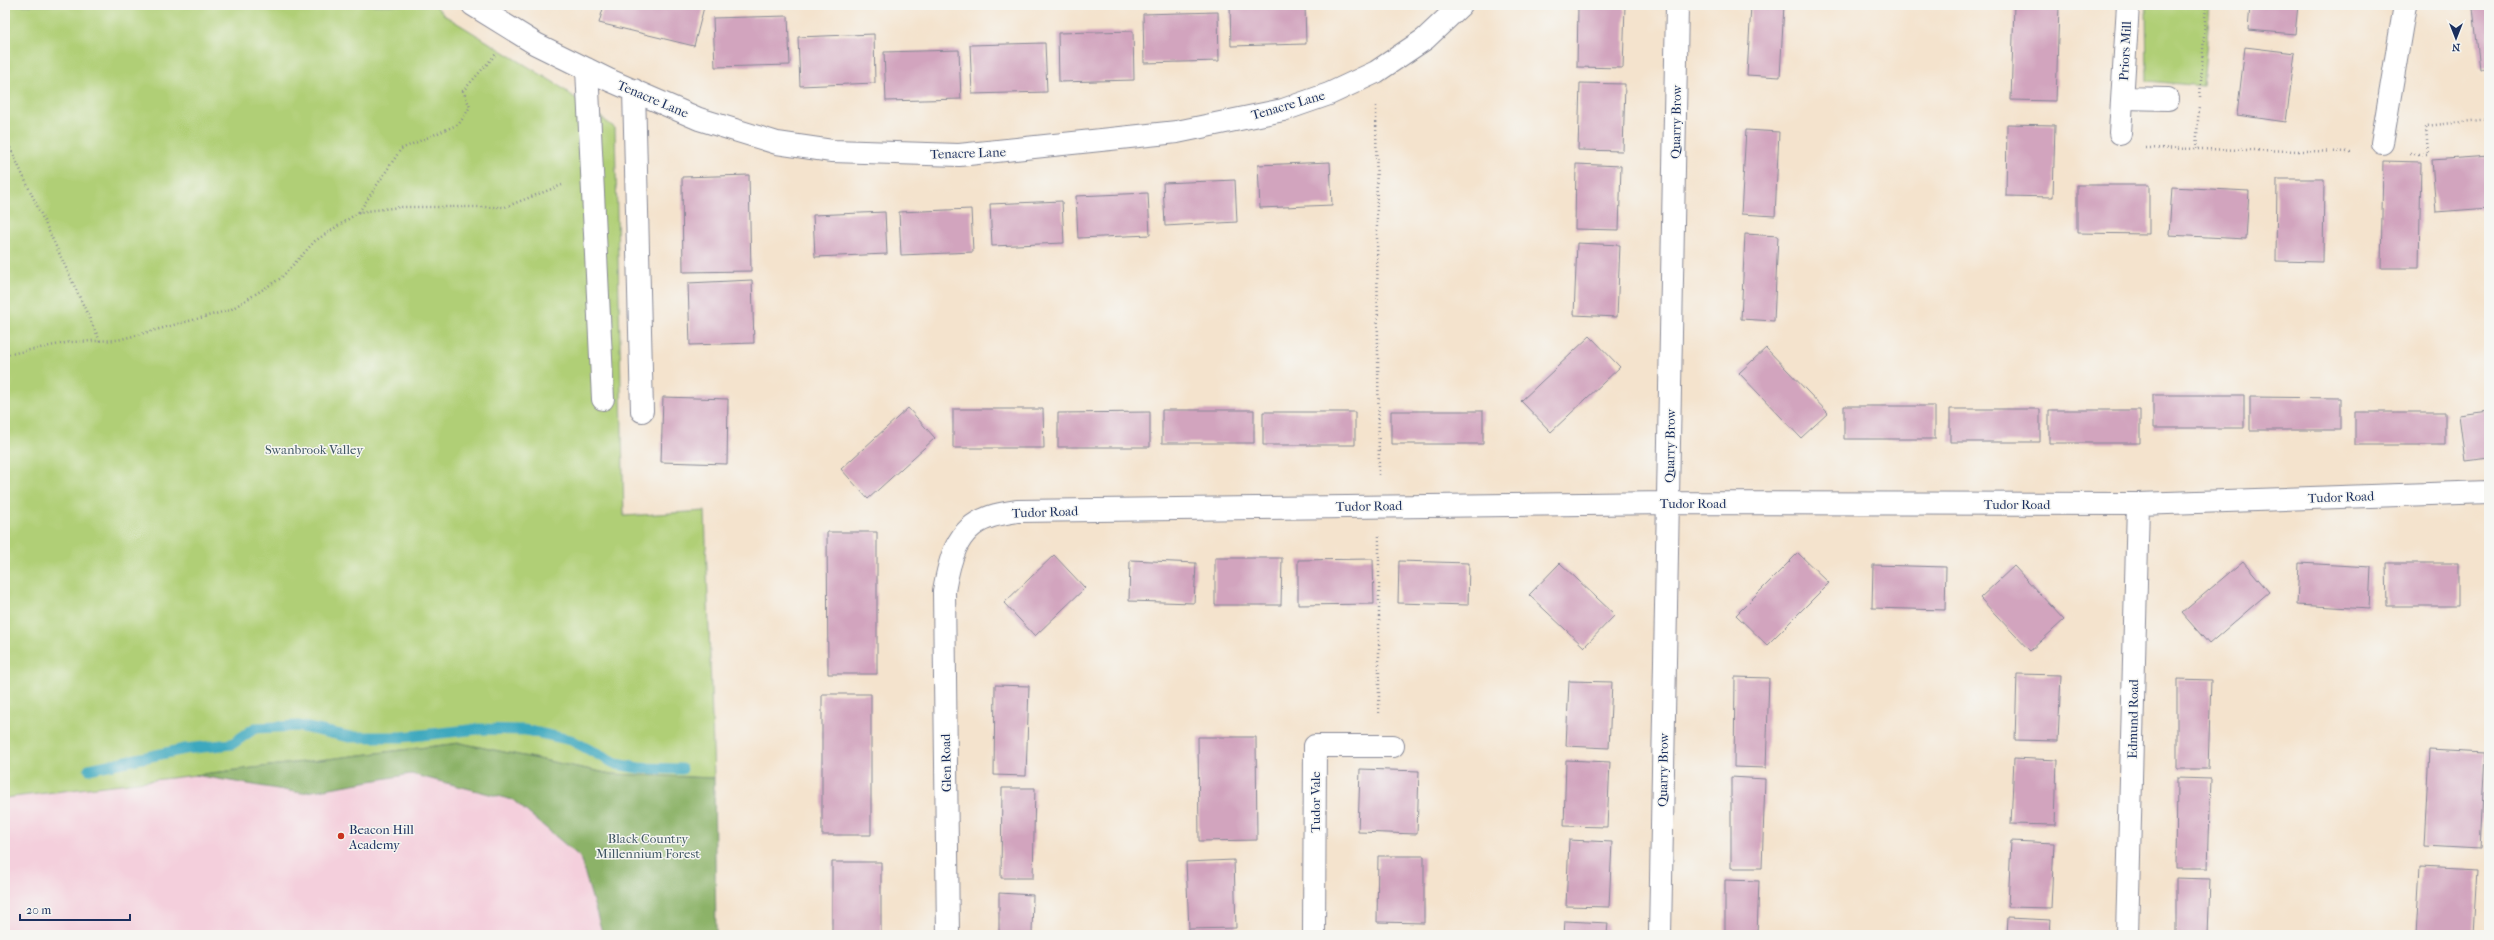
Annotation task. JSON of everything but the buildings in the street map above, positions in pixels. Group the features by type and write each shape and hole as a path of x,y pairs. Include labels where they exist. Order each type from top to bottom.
{"street":[{"name":"Tenacre Lane","path":"473,5 517,32 587,69 699,119 777,143 832,151 959,155 1029,149 1184,130 1283,110 1329,94 1376,72 1425,39 1461,5"},
{"name":"Quarry Brow","path":"1660,935 1670,503 1677,5"},
{"name":"Priors Mill","path":"2120,133 2128,5"},
{"path":"2382,142 2405,5"},
{"path":"587,69 603,399"},
{"path":"634,90 642,411"},
{"name":"Priors Mill","path":"2123,98 2168,99"},
{"name":"Tudor Road","path":"944,591 948,562 961,536 985,518 1017,511 1670,503 2138,504 2489,492"},
{"name":"Edmund Road","path":"2127,935 2138,504"},
{"name":"Glen Road","path":"944,591 948,935"},
{"name":"Tudor Vale","path":"1314,935 1315,746 1386,746"}],"path":[{"path":"2196,149 2206,5"},
{"path":"5,355 70,342 118,340 230,310 281,278 315,241 359,212 401,149 458,124 470,107 463,91 517,32"},
{"path":"1376,72 1379,506 1386,746"},
{"path":"2404,154 2428,154 2426,126 2489,119"},
{"path":"2120,133 2120,148 2358,152"},
{"path":"5,137 100,341"},
{"path":"359,212 400,207 505,207 593,176"}],"shaded area":[{"name":"Beacon Hill Academy","path":"460,743 716,935 5,935 5,798"}],"green space":[{"name":"Swanbrook Valley","path":"5,5 435,5 444,15 558,85 615,128 624,516 705,511 714,778 611,774 460,743 5,798"},
{"path":"2146,5 2210,5 2203,86 2147,81"},
{"name":"Black Country Millennium Forest","path":"460,743 611,774 714,778 716,935 603,935 580,857 513,800 411,774 301,793 195,775"}],"waterway":[{"path":"89,769 185,749 232,744 255,728 298,726 350,737 402,737 479,729 525,730 571,740 616,764 639,768 682,769"}],"place":[{"name":"Beacon Hill Academy","path":"341,836"}]}
